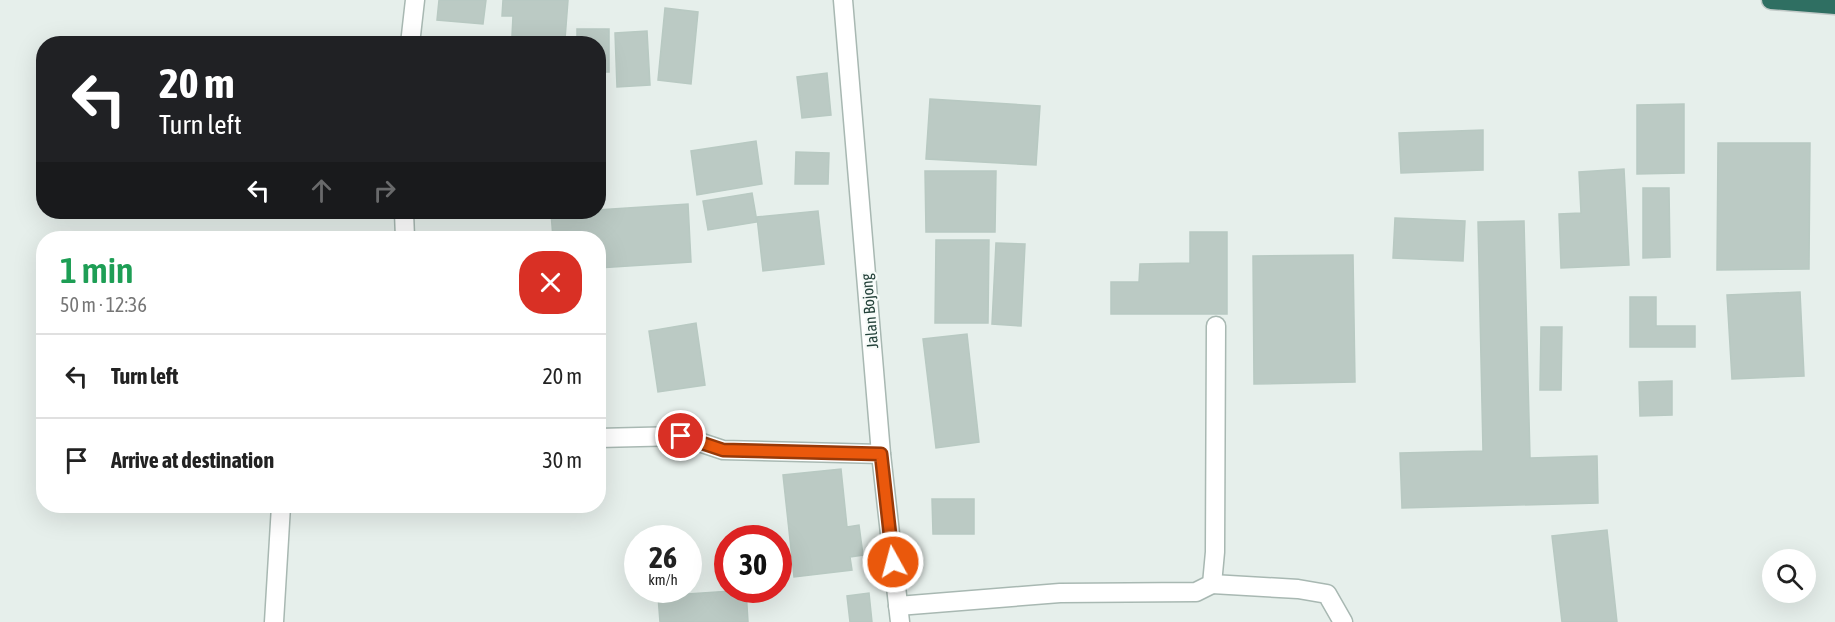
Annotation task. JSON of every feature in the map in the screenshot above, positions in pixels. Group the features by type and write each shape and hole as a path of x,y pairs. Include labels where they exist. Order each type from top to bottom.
{"highway":[{"path":"1771,0 1835,5"}],"street":[{"path":"411,36 415,0"},
{"name":"Jalan Bojong","path":"843,0 881,454 899,614"},
{"path":"1212,584 1215,552 1216,326"},
{"path":"606,438 681,436 723,450 881,454"},
{"path":"274,622 281,513"},
{"path":"899,614 1060,593 1196,591 1212,584 1298,589 1327,594 1343,622"}],"building":[{"path":"439,0 486,0 483,24 437,20"},
{"path":"503,0 568,0 565,36 512,36 513,16 502,16"},
{"path":"665,8 698,12 691,84 658,80"},
{"path":"577,29 609,29 609,72 606,72 606,36 577,36"},
{"path":"647,31 650,85 617,87 615,33"},
{"path":"827,73 831,115 802,118 797,77"},
{"path":"930,99 1040,106 1036,165 926,159"},
{"path":"1684,104 1684,173 1637,174 1637,105"},
{"path":"1483,130 1483,170 1401,173 1399,133"},
{"path":"756,141 762,184 697,195 691,151"},
{"path":"1718,143 1810,143 1809,269 1717,270"},
{"path":"796,152 829,153 828,184 795,184"},
{"path":"1624,169 1629,265 1561,268 1559,214 1581,213 1579,172"},
{"path":"925,171 996,171 995,232 926,232"},
{"path":"1643,188 1669,188 1670,257 1643,258"},
{"path":"752,193 757,222 708,230 703,201"},
{"path":"688,204 691,262 606,267 606,231 552,231 551,219 606,219 606,209"},
{"path":"818,211 824,264 763,271 757,217"},
{"path":"1395,218 1465,221 1463,261 1393,258"},
{"path":"1524,221 1530,458 1597,456 1598,503 1402,508 1400,453 1483,451 1478,222"},
{"path":"1190,232 1227,232 1227,314 1111,314 1111,282 1139,282 1140,264 1190,263"},
{"path":"936,240 989,240 988,323 935,323"},
{"path":"996,243 1025,244 1021,326 992,324"},
{"path":"1353,255 1355,382 1254,384 1253,256"},
{"path":"1800,292 1804,376 1732,379 1727,295"},
{"path":"1630,297 1656,297 1656,326 1695,326 1695,347 1630,347"},
{"path":"696,323 705,385 658,392 649,331"},
{"path":"1541,327 1562,327 1561,390 1540,390"},
{"path":"967,334 979,442 936,448 923,339"},
{"path":"1672,381 1672,415 1640,416 1639,382"},
{"path":"841,469 847,527 859,525 863,555 850,557 852,570 794,577 792,525 788,525 783,475"},
{"path":"932,499 974,499 974,534 933,534"},
{"path":"1607,530 1617,622 1562,622 1552,536"},
{"path":"714,592 714,603 747,603 748,622 660,622 659,603 702,603 702,593"},
{"path":"869,593 872,622 850,622 847,596"}],"route":[{"path":"681,436 723,450 881,454 893,562"}]}
